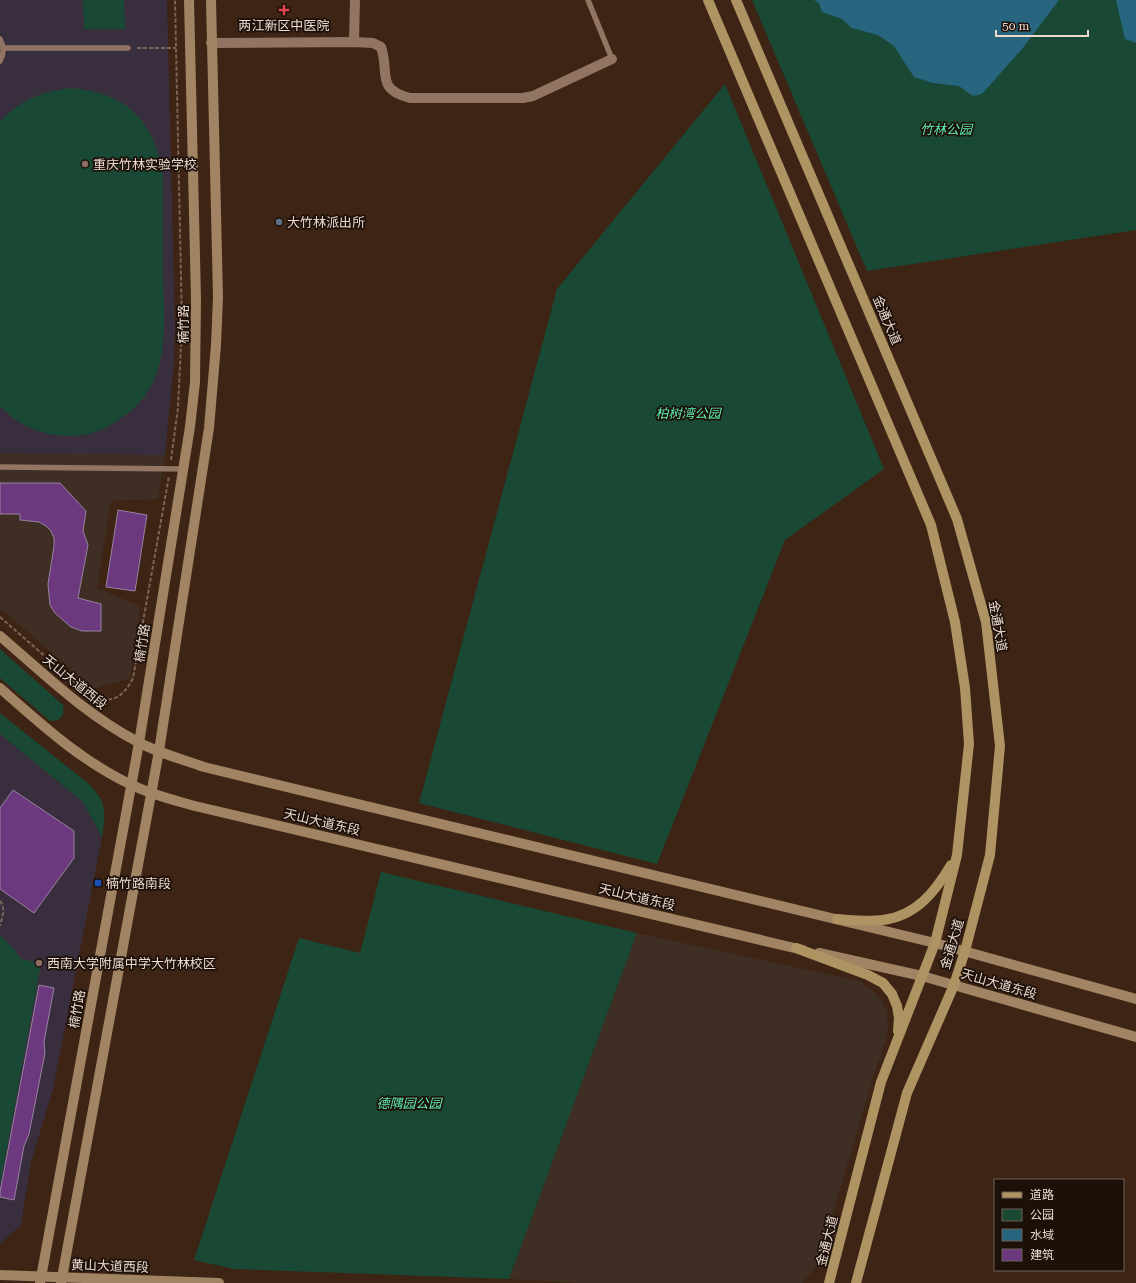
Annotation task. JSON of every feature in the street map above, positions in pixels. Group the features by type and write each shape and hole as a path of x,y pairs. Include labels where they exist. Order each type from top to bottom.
{"main road":[{"name":"楠竹路","path":"40,1279 139,742 190,427 195,382 196,342 189,0"},
{"path":"62,1280 159,751 209,428 214,376 218,297 210,0"},
{"name":"金通大道","path":"708,0 931,526 955,622 966,702 969,744 957,855 935,943 881,1082 829,1283"},
{"name":"金通大道","path":"736,0 957,519 986,622 1000,746 990,855 966,951 954,985 907,1093 856,1283"},
{"name":"天山大道西段","path":"0,636 78,704 106,724 139,742"},
{"path":"0,688 53,734 90,762 131,785"},
{"name":"天山大道东段","path":"139,742 159,751 204,767 836,918 966,951 1136,999"},
{"name":"天山大道东段","path":"131,785 151,793 195,806 796,948 922,976 1136,1037"},
{"path":"836,918 883,920 900,917 917,907 930,896 940,884 957,855"},
{"path":"796,948 868,975 883,983 892,994 897,1006 899,1018 898,1040"},
{"name":"黄山大道西段","path":"0,1275 62,1280 219,1283"}],"street":[{"path":"354,42 355,0"},
{"path":"211,43 373,43 381,47 384,55 385,80 389,88 399,95 410,98 522,98 533,96 612,59"}],"lane":[{"path":"588,0 612,59"},
{"path":"0,39 3,48 3,54 0,61"},
{"path":"3,48 128,48"},
{"path":"0,467 184,469"}],"path":[{"path":"0,617 93,697 110,700 118,697 124,692 134,678 170,469 178,408 182,324 175,0"},
{"path":"128,48 176,48"},
{"path":"0,901 4,911 0,926"}],"shaded area":[{"name":"重庆竹林实验学校","path":"0,0 167,0 175,327 174,362 165,455 0,453"},
{"path":"0,453 165,455 158,499 111,501 97,588 140,606 130,678 94,689 0,608"},
{"name":"西南大学附属中学大竹林校区","path":"0,734 83,802 102,837 53,1089 31,1162 21,1225 0,1244"},
{"path":"637,933 860,981 872,990 881,1000 887,1012 888,1026 886,1039 872,1080 820,1259 802,1283 580,1283 509,1279"}],"green space":[{"path":"83,0 124,0 125,29 84,29"},
{"name":"竹林公园","path":"752,0 1136,0 1136,230 867,271"},
{"name":"柏树湾公园","path":"725,84 884,469 785,540 657,864 419,803 557,289"},
{"name":"重庆竹林实验学校","path":"71,88 91,91 108,96 122,103 135,113 145,125 153,139 159,156 163,175 164,334 162,353 157,371 150,388 139,403 123,417 104,429 93,433 70,436 48,434 37,431 17,421 0,406 0,122 15,108 32,98 60,89"},
{"path":"0,649 63,705 63,715 59,719 50,721 0,678"},
{"path":"0,713 89,784 95,791 104,808 102,837 83,802 0,734"},
{"name":"德隅园公园","path":"381,872 637,933 509,1279 234,1269 194,1260 299,938 360,953"},
{"path":"0,935 13,948 21,959 41,963 0,1185"}],"water":[{"path":"814,0 1059,0 1022,49 982,94 973,96 959,86 933,83 914,77 894,46 878,35 852,28 842,19 822,12 819,3"},
{"path":"1116,0 1136,0 1136,43 1125,39"}],"building":[{"path":"0,483 60,483 86,511 83,531 88,545 78,598 101,604 101,631 82,631 71,627 55,613 50,605 48,584 54,538 51,531 39,522 20,520 20,514 0,514"},
{"path":"118,510 147,515 135,591 106,587"},
{"path":"13,790 74,831 74,858 34,913 0,889 0,808"},
{"path":"39,985 54,988 44,1042 45,1053 29,1134 24,1146 14,1200 0,1197 0,1192"}],"place":[{"name":"两江新区中医院","path":"284,10"},
{"name":"重庆竹林实验学校","path":"85,164"},
{"name":"大竹林派出所","path":"279,222"},
{"name":"楠竹路南段","path":"98,883"},
{"name":"西南大学附属中学大竹林校区","path":"39,963"}]}
